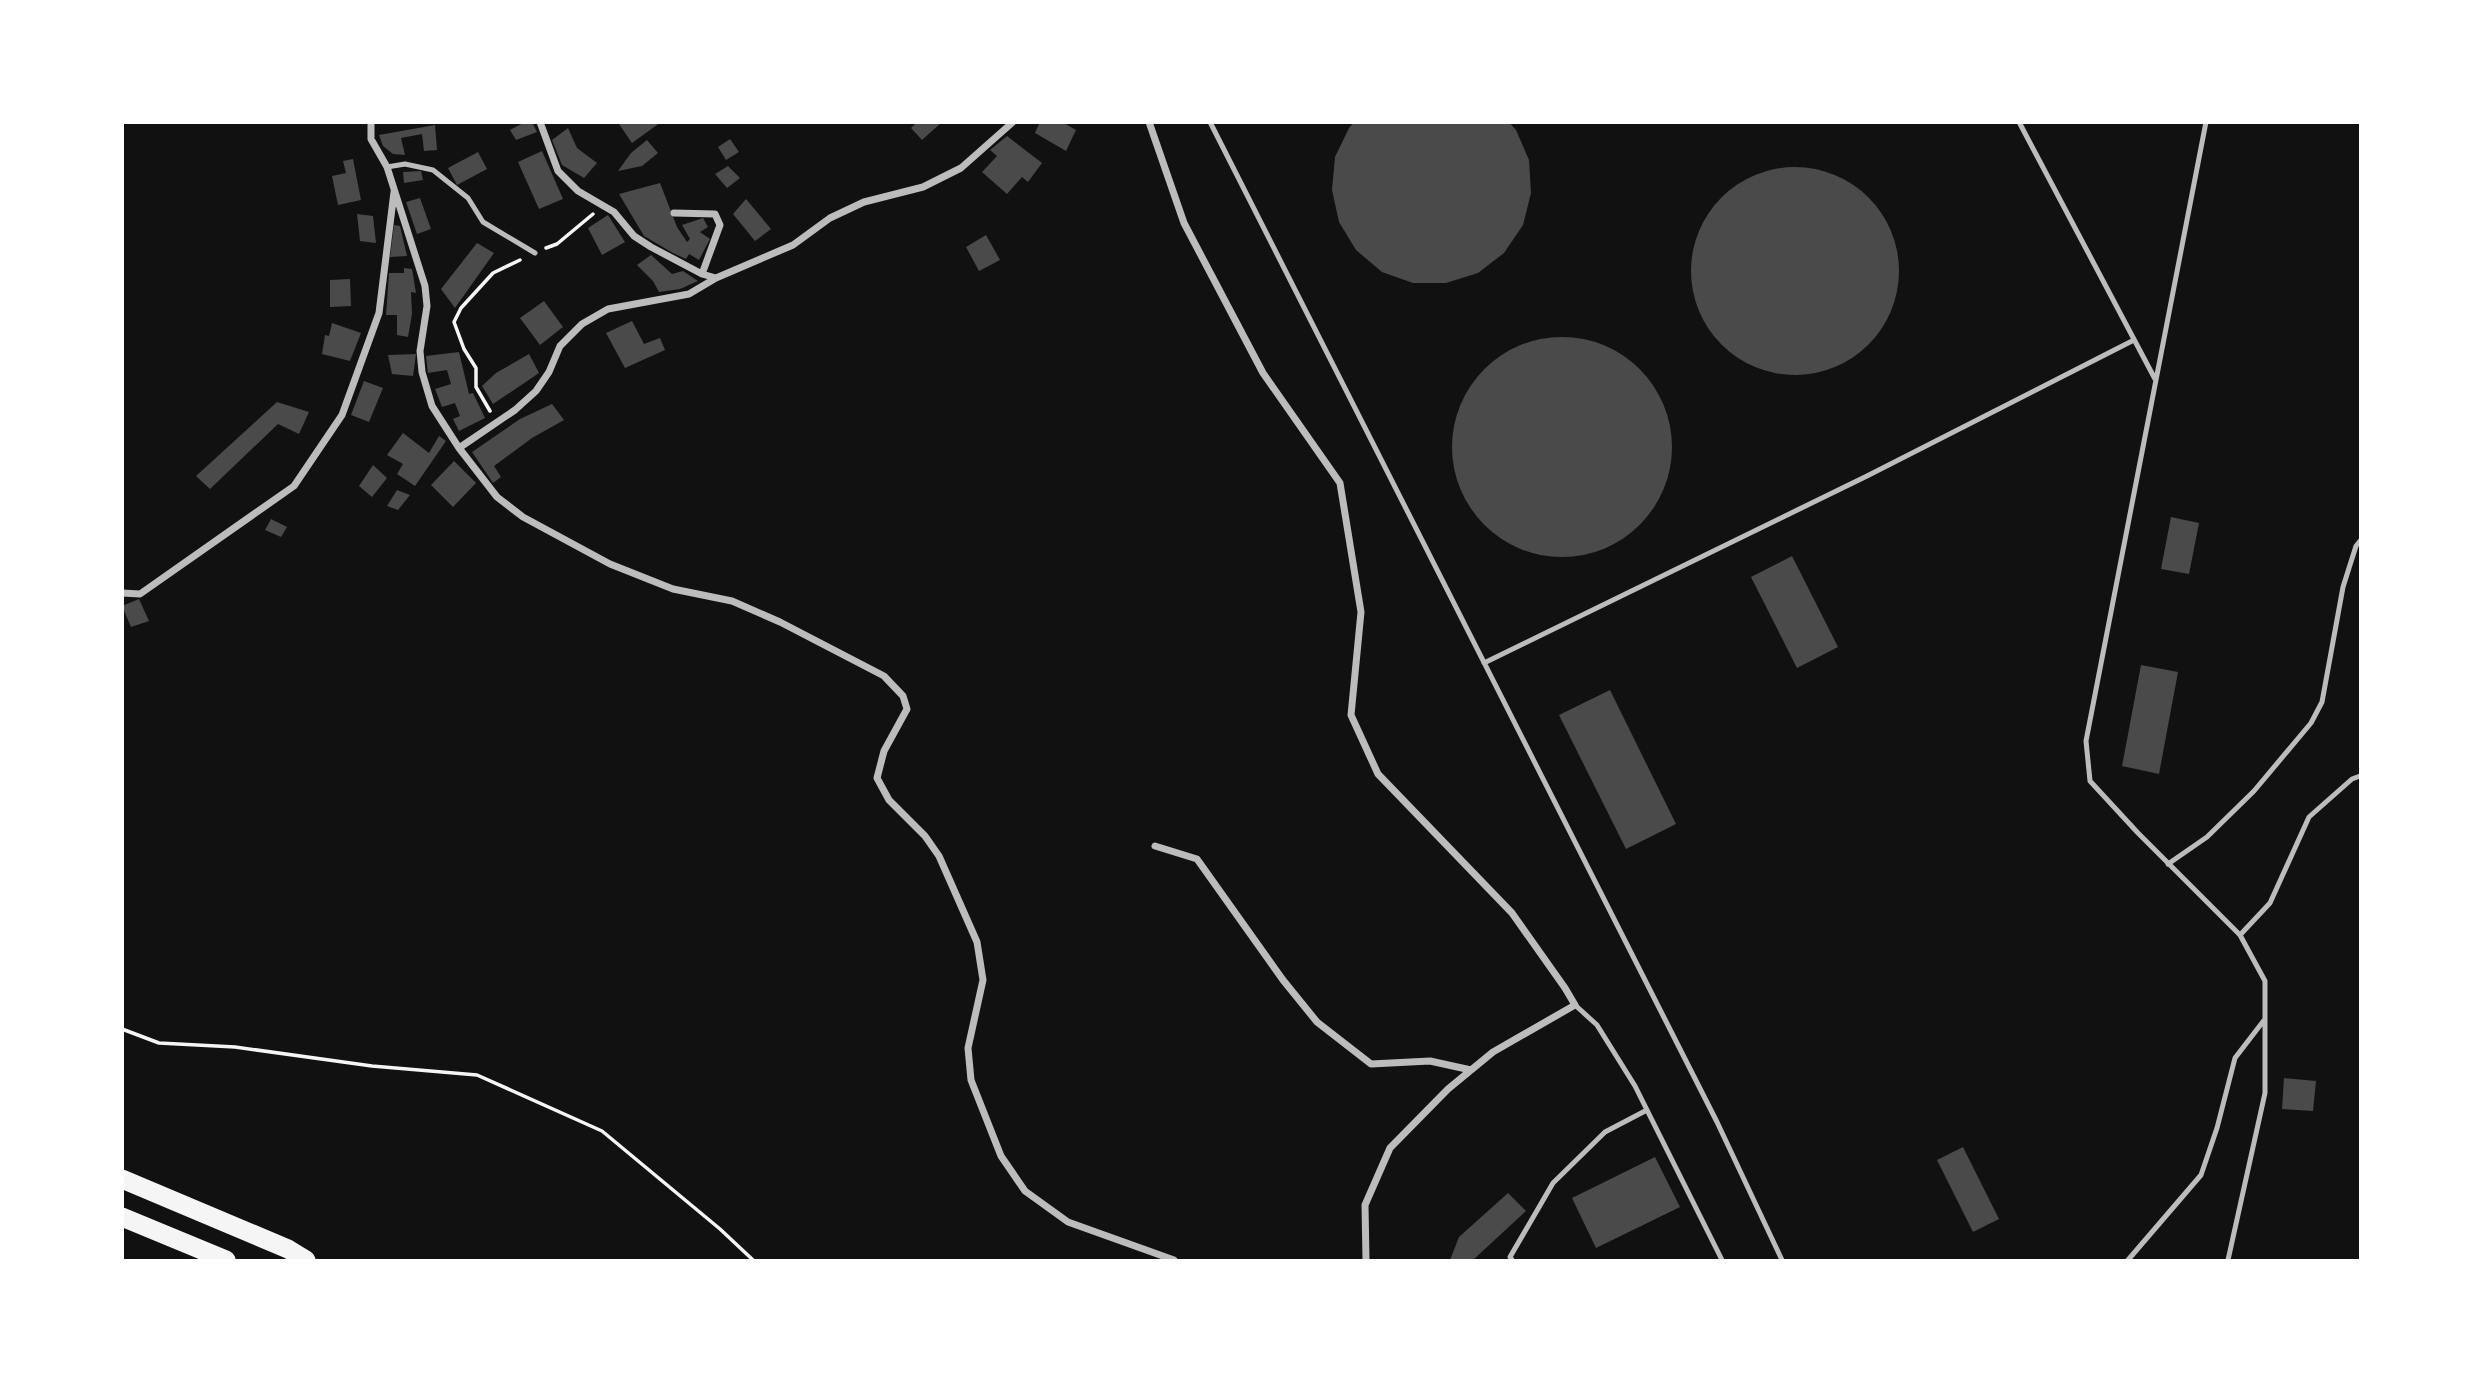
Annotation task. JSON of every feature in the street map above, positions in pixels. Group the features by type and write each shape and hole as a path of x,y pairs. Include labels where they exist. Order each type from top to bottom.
{"highway":[{"path":"122,1179 288,1249 306,1261"},
{"path":"122,1217 226,1261"}],"street":[{"path":"371,122 371,139 387,167 425,286 427,306 421,351 422,372 432,406 458,448 497,497 523,517 610,564 673,589 732,601 780,622 884,676 903,696 907,709 884,751 877,778 889,800 925,836 939,856 977,942 983,980 968,1048 971,1080 1000,1156 1025,1191 1068,1222 1174,1261"},
{"path":"540,122 558,171 578,191 614,212 634,236 650,247 702,274 716,278"},
{"path":"458,448 536,391 549,373 560,346 582,324 608,309 689,294 716,278 793,245 830,218 864,202 923,187 961,168 1013,122"},
{"path":"1149,122 1184,223 1257,362 1340,483 1361,612 1351,715 1378,774 1512,913 1575,1005 1493,1052 1448,1089 1390,1148 1365,1205 1366,1261"},
{"path":"122,593 140,594 294,486 342,415 379,313 394,188"},
{"path":"674,214 715,214 720,225 702,274"},
{"path":"1155,846 1196,859 1283,980 1317,1022 1371,1065 1430,1061 1471,1070"}],"lane":[{"path":"1210,122 1717,1122 1782,1261"},
{"path":"2019,122 2155,379"},
{"path":"2206,122 2085,741 2090,781 2168,864 2240,934 2266,981 2265,1093 2228,1261"},
{"path":"387,167 405,164 433,170 468,198 483,222 535,253"},
{"path":"1484,663 1867,476 2134,340"},
{"path":"2168,864 2207,837 2254,791 2311,723 2322,702 2343,587 2356,546 2361,541"},
{"path":"2240,934 2270,903 2309,817 2352,779 2361,776"},
{"path":"1575,1005 1597,1025 1647,1110 1722,1261"},
{"path":"2128,1261 2201,1175 2217,1128 2235,1058 2265,1018"},
{"path":"1512,1261 1510,1257 1553,1183 1605,1132 1647,1110"}],"path":[{"path":"497,422 476,387 476,368 464,349 454,322 461,308 493,273 557,244 603,206"},
{"path":"122,1029 159,1043 235,1047 372,1066 477,1075 602,1131 720,1229 752,1261"}],"building":[{"path":"525,122 532,122 537,132 516,140 510,130"},
{"path":"661,122 632,143 619,124"},
{"path":"917,122 942,122 922,140 911,128"},
{"path":"1040,122 1062,122 1076,130 1066,151 1035,133"},
{"path":"1354,122 1509,122 1516,130 1529,160 1531,193 1523,225 1504,253 1478,273 1446,283 1413,283 1382,272 1356,250 1339,222 1332,190 1335,157"},
{"path":"435,125 437,150 424,151 422,134 401,138 405,155 393,154 383,146 379,135"},
{"path":"568,128 577,148 597,163 584,178 562,165 552,140"},
{"path":"1007,136 1042,163 1028,182 1022,177 1007,194 982,172 997,156 990,150"},
{"path":"730,139 739,152 726,160 718,147"},
{"path":"647,140 658,153 642,166 618,171 631,153"},
{"path":"542,151 563,199 539,209 518,162"},
{"path":"478,152 487,169 457,185 448,168"},
{"path":"353,159 361,200 338,205 332,176 346,173 343,161"},
{"path":"728,166 740,178 727,188 715,174"},
{"path":"1795,167 1835,175 1868,198 1891,231 1899,271 1891,311 1868,344 1835,367 1795,375 1755,367 1722,344 1699,311 1691,271 1699,231 1722,198 1755,175"},
{"path":"421,171 423,180 404,183 403,172"},
{"path":"660,183 677,227 687,242 690,239 682,225 703,218 708,227 700,232 710,239 699,260 689,254 686,259 644,236 619,194"},
{"path":"420,198 431,229 417,234 406,202"},
{"path":"746,199 771,229 755,241 733,214"},
{"path":"357,214 373,216 376,243 360,241"},
{"path":"608,215 625,242 602,255 588,228"},
{"path":"394,225 400,226 407,256 390,257"},
{"path":"986,235 1000,260 979,271 966,247"},
{"path":"477,243 494,253 455,308 441,289"},
{"path":"651,255 672,274 683,271 698,281 680,289 659,292 653,281 637,265"},
{"path":"404,268 412,269 416,293 411,292 412,314 408,337 397,335 397,315 386,315 389,273 404,273"},
{"path":"350,279 351,306 330,307 330,280"},
{"path":"544,301 563,327 540,345 520,318"},
{"path":"632,321 644,344 660,338 665,350 625,368 606,333"},
{"path":"332,323 361,333 350,361 322,354 325,335 329,336"},
{"path":"1562,337 1583,339 1614,350 1640,369 1659,395 1670,426 1670,468 1659,499 1640,525 1614,544 1583,555 1562,557 1541,555 1510,544 1484,525 1465,499 1454,468 1452,447 1454,426 1465,395 1484,369 1510,350 1541,339"},
{"path":"459,352 469,394 473,393 485,418 459,431 453,419 460,416 455,403 442,407 435,389 451,384 447,370 428,373 426,356"},
{"path":"416,354 413,376 392,374 388,355"},
{"path":"529,354 539,373 493,404 482,386 496,373"},
{"path":"364,381 383,388 369,422 351,415"},
{"path":"277,402 309,412 299,434 278,424 210,489 196,476"},
{"path":"552,404 564,420 532,438 494,466 501,477 493,483 472,452 520,419"},
{"path":"403,433 429,453 439,436 446,441 415,486 397,474 403,464 387,455"},
{"path":"454,461 476,483 453,507 431,485"},
{"path":"373,465 387,478 372,497 359,486"},
{"path":"397,490 410,495 398,510 387,506"},
{"path":"2171,517 2199,523 2189,574 2161,569"},
{"path":"271,519 287,527 281,537 265,530"},
{"path":"1792,556 1838,647 1797,668 1751,577"},
{"path":"139,599 149,621 131,627 122,606"},
{"path":"2141,665 2178,672 2159,774 2122,766"},
{"path":"1610,690 1676,824 1626,849 1559,715"},
{"path":"2284,1078 2316,1081 2313,1111 2282,1109"},
{"path":"1963,1147 1999,1219 1973,1232 1937,1160"},
{"path":"1655,1157 1680,1207 1596,1248 1572,1198"},
{"path":"1508,1193 1526,1211 1473,1260 1450,1260 1459,1237"}]}
